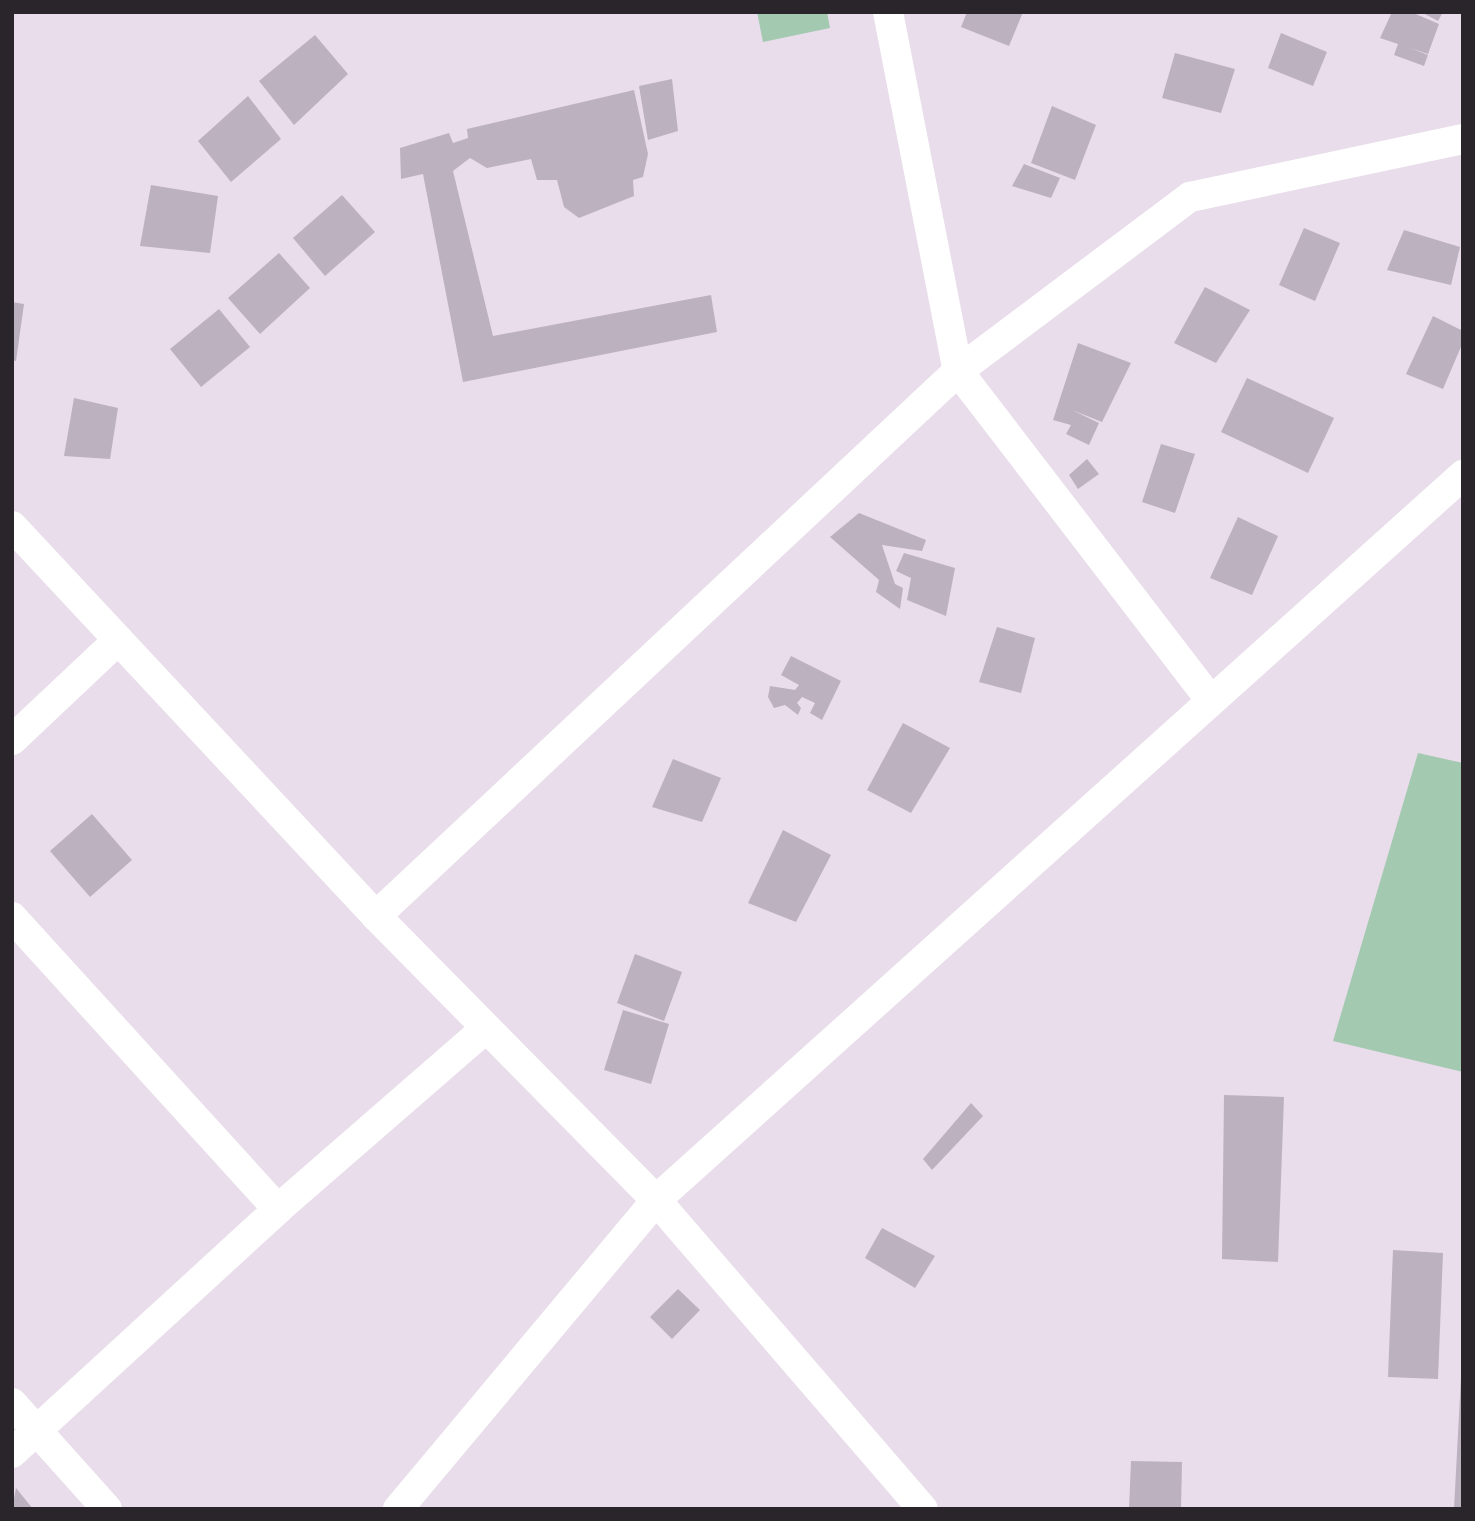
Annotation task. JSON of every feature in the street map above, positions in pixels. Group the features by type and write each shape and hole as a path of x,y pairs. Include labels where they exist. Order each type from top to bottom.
{"street":[{"path":"888,12 958,371 1209,698"},
{"path":"376,916 958,371 1190,197 1463,139"},
{"path":"398,1509 656,1200 1209,698 1463,475"},
{"path":"12,526 376,916 656,1200 923,1509"},
{"path":"12,740 118,640"},
{"path":"12,917 278,1209"},
{"path":"12,1453 278,1209 486,1028"},
{"path":"12,1403 107,1509"}],"green space":[{"path":"757,12 827,12 830,28 763,42"},
{"path":"1418,753 1463,763 1463,1072 1333,1041"}],"building":[{"path":"967,12 1023,12 1009,46 961,27"},
{"path":"1392,12 1411,12 1439,24 1428,54 1410,48 1428,55 1424,66 1394,55 1398,44 1380,38"},
{"path":"1421,12 1443,12 1438,21"},
{"path":"1281,33 1327,52 1313,86 1268,68"},
{"path":"315,35 348,74 294,125 259,81"},
{"path":"1175,53 1235,69 1221,113 1162,98"},
{"path":"672,79 678,131 648,140 639,86"},
{"path":"634,90 648,154 643,177 633,180 634,196 579,218 564,207 557,180 537,180 531,159 487,168 470,158 453,171 493,336 711,295 717,332 463,382 423,174 401,179 400,148 449,133 453,143 468,138 467,129"},
{"path":"248,96 281,139 231,182 198,141"},
{"path":"1052,106 1096,125 1075,180 1031,163"},
{"path":"1024,164 1060,178 1051,198 1012,186"},
{"path":"151,185 218,196 210,253 140,246"},
{"path":"342,195 375,232 325,276 293,238"},
{"path":"1304,228 1340,243 1315,301 1279,285"},
{"path":"1404,230 1460,247 1451,285 1387,270"},
{"path":"279,253 310,288 260,334 228,298"},
{"path":"1205,287 1250,310 1216,363 1174,343"},
{"path":"12,302 24,304 16,361 12,360"},
{"path":"219,309 250,347 201,387 170,349"},
{"path":"1433,316 1463,331 1463,342 1443,389 1406,374"},
{"path":"1078,343 1131,363 1102,422 1072,410 1099,423 1089,445 1066,434 1071,425 1053,420"},
{"path":"1247,378 1334,418 1308,473 1221,432"},
{"path":"74,398 118,408 110,459 64,456"},
{"path":"1161,444 1195,454 1175,513 1142,502"},
{"path":"1087,459 1099,474 1078,489 1069,475"},
{"path":"859,513 926,540 922,551 882,545 895,584 903,588 900,609 876,592 879,580 830,537"},
{"path":"1238,517 1278,536 1252,595 1210,578"},
{"path":"904,553 955,568 946,616 907,600 911,578 896,571"},
{"path":"997,627 1035,638 1021,693 979,682"},
{"path":"791,656 841,681 822,720 810,713 815,703 802,697 797,703 801,708 798,715 785,705 774,708 768,697 770,686 795,690 799,685 781,675"},
{"path":"903,723 950,748 911,813 867,790"},
{"path":"673,759 721,778 702,822 652,807"},
{"path":"92,814 132,860 90,897 50,851"},
{"path":"783,830 831,855 796,922 748,903"},
{"path":"635,954 682,972 664,1021 617,1003"},
{"path":"623,1010 669,1024 651,1084 604,1070"},
{"path":"1224,1095 1284,1097 1278,1262 1222,1259"},
{"path":"971,1103 983,1116 932,1170 923,1159"},
{"path":"882,1228 935,1256 915,1288 865,1258"},
{"path":"1393,1250 1443,1253 1438,1379 1388,1377"},
{"path":"678,1289 700,1310 672,1339 650,1317"},
{"path":"1461,1377 1463,1509 1454,1509"},
{"path":"1131,1461 1182,1462 1181,1509 1129,1509"},
{"path":"16,1488 33,1509 12,1509"}]}
